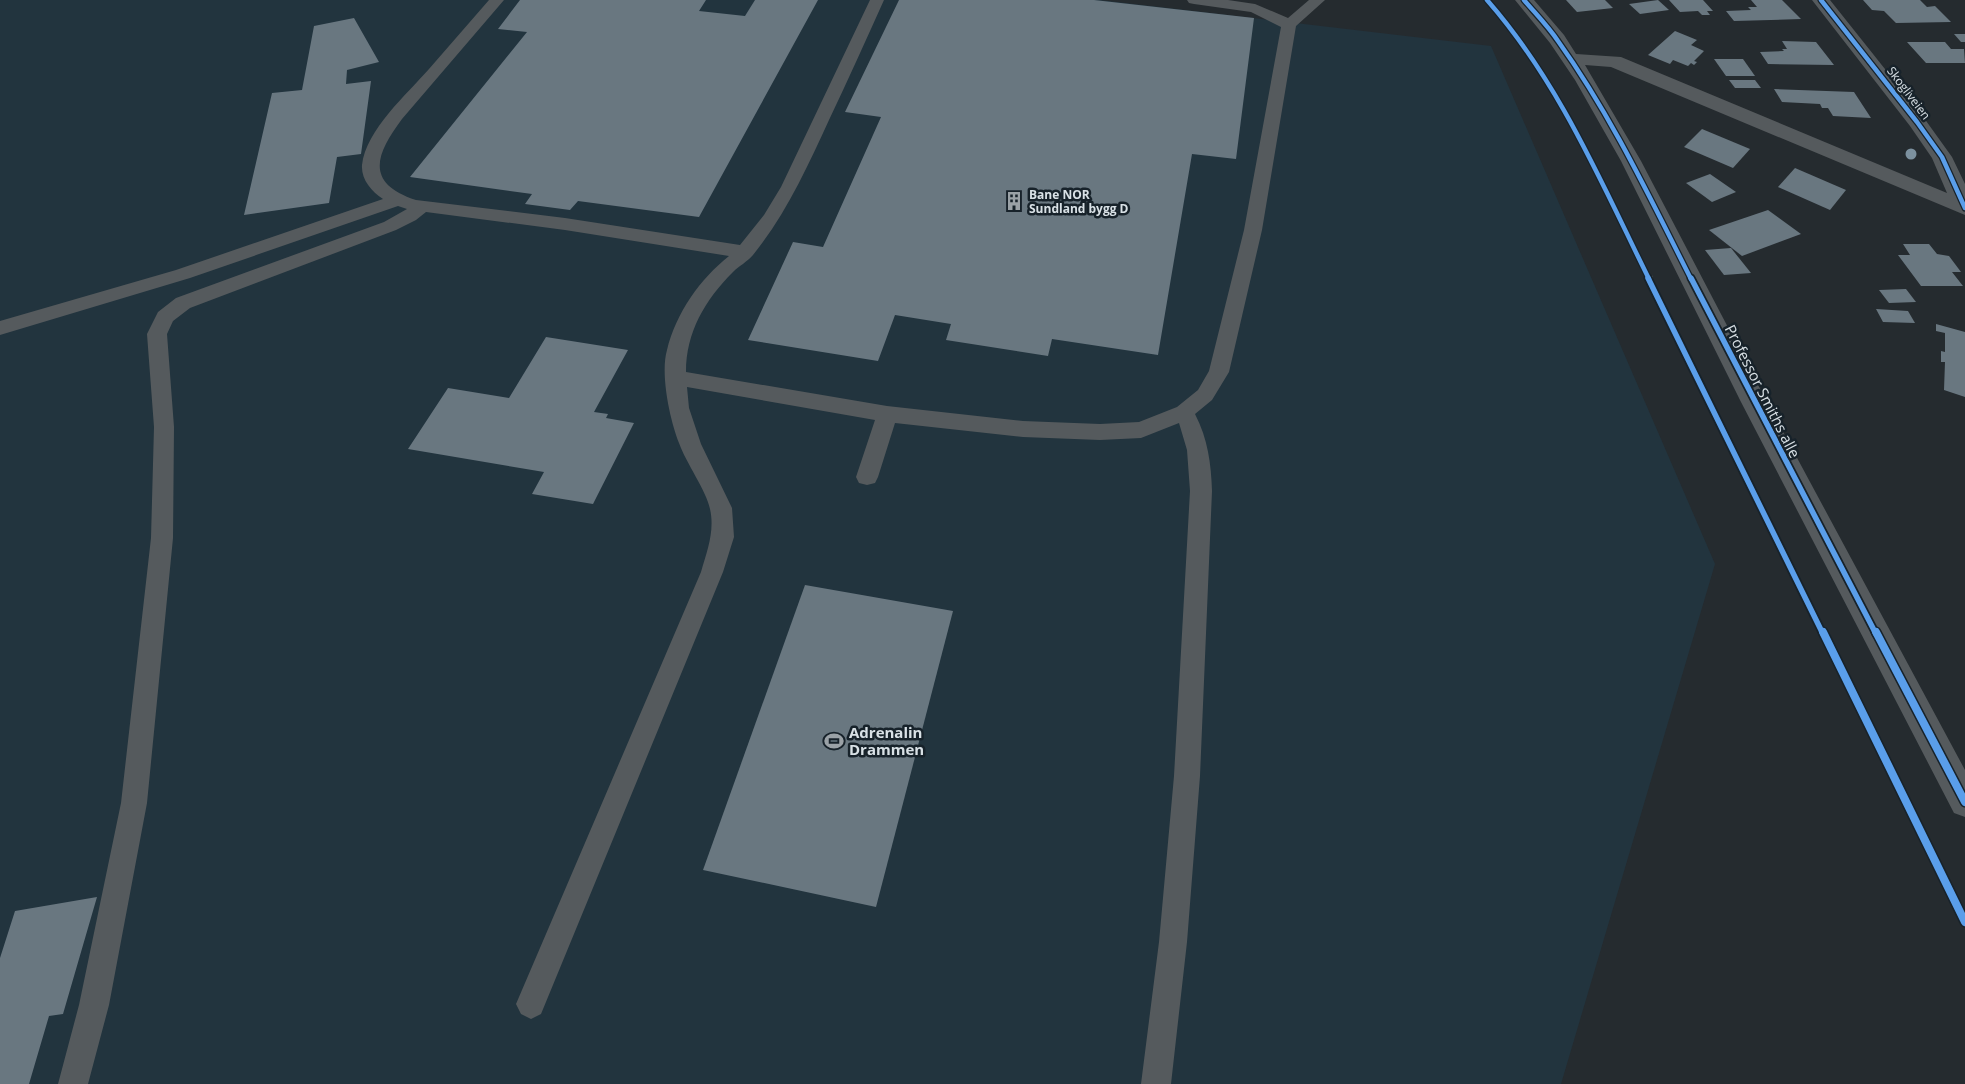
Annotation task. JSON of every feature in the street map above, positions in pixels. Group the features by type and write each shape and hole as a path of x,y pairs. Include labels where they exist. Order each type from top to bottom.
{"street":[{"name":"Professor Smiths alle","path":"1524,0 1571,59 1585,80 1631,161 1750,393 1965,802"},
{"name":"Skogliveien","path":"1821,0 1853,38 1942,157 1965,208"},
{"name":"Skogliveien","path":"1571,59 1614,60 1965,208"}],"lane":[{"path":"497,0 394,120 378,143 371,164 373,179 381,191 397,200 422,206 745,252"},
{"path":"531,1004 712,572 723,537 721,508 690,444 679,408 676,351 687,320 703,294 726,268 745,252 770,220 790,187 877,0"},
{"path":"1194,0 1255,8 1289,25"},
{"path":"676,377 718,386 887,414 1023,429 1100,432 1141,430 1184,412 1205,395 1219,372 1253,230 1289,25 1318,0"},
{"path":"0,328 183,274 397,200"},
{"path":"73,1084 94,1005 134,803 162,538 164,427 157,334 165,317 182,303 390,226 410,216 422,206"},
{"path":"1156,1084 1173,942 1187,776 1201,491 1200,463 1194,430 1184,412"},
{"path":"867,477 887,414"}],"path":[{"path":"1642,268 1651,286"}],"shaded area":[{"path":"0,0 1100,0 1491,46 1715,564 1561,1084 0,1084"}],"building":[{"path":"520,0 706,0 699,11 745,16 755,0 818,0 699,217 578,201 570,210 525,204 532,194 410,177 527,32 498,29"},
{"name":"Bane NOR Sundland bygg D","path":"899,0 1094,0 1254,18 1236,159 1192,154 1158,355 1052,339 1048,356 946,340 951,324 895,315 878,361 748,340 793,242 823,247 881,117 845,112"},
{"path":"1566,0 1605,0 1613,8 1577,12"},
{"path":"1658,0 1669,10 1640,14 1629,4"},
{"path":"1669,0 1703,0 1713,11 1707,11 1710,15 1702,15 1698,11 1680,12"},
{"path":"1751,0 1782,0 1801,19 1734,21 1726,11 1751,10 1748,7 1757,7"},
{"path":"1863,0 1920,0 1927,7 1935,6 1951,22 1896,23 1884,11 1872,10"},
{"path":"354,18 379,62 347,70 346,84 371,81 361,154 337,157 329,203 244,215 272,93 302,90 314,26"},
{"path":"1675,31 1697,40 1691,45 1704,51 1694,61 1697,62 1694,65 1691,63 1688,66 1673,60 1670,64 1648,55"},
{"path":"1954,34 1965,34 1965,42 1961,42"},
{"path":"1782,41 1816,42 1834,65 1768,64 1760,52 1784,51 1782,49 1787,49"},
{"path":"1907,42 1945,42 1951,49 1964,49 1965,63 1926,63"},
{"path":"1714,59 1743,59 1755,76 1726,76"},
{"path":"1729,80 1755,80 1761,88 1735,88"},
{"path":"1774,89 1854,92 1871,118 1833,116 1828,108 1822,108 1820,104 1782,102"},
{"path":"1702,129 1750,149 1733,168 1684,147"},
{"path":"1795,168 1846,190 1830,210 1778,187"},
{"path":"1710,174 1736,192 1712,202 1686,183"},
{"path":"1768,210 1801,234 1742,256 1709,230"},
{"path":"1903,244 1929,244 1937,254 1949,256 1961,272 1952,272 1963,286 1921,286 1898,255 1910,255"},
{"path":"1731,248 1751,273 1724,275 1705,250"},
{"path":"1906,289 1916,302 1889,303 1879,290"},
{"path":"1876,309 1908,311 1915,323 1883,322"},
{"path":"1936,324 1965,332 1965,397 1944,390 1945,362 1941,362 1941,351 1945,352 1945,333 1936,331"},
{"path":"546,337 628,350 594,412 608,414 606,418 634,423 593,504 532,494 544,472 408,449 448,388 509,398"},
{"name":"Adrenalin Drammen","path":"805,585 953,611 876,907 703,870"},
{"path":"97,897 63,1014 49,1016 29,1084 0,1084 0,958 15,911"}],"cycle path":[{"path":"1487,0 1536,63 1576,131 1965,922"},
{"path":"1524,0 1557,39 1585,80 1631,161 1754,402 1965,802"},
{"path":"1821,0 1917,122 1942,157 1965,208"}],"place":[{"name":"Bane NOR Sundland bygg D","path":"1014,201"},
{"name":"Adrenalin Drammen","path":"834,741"}]}
